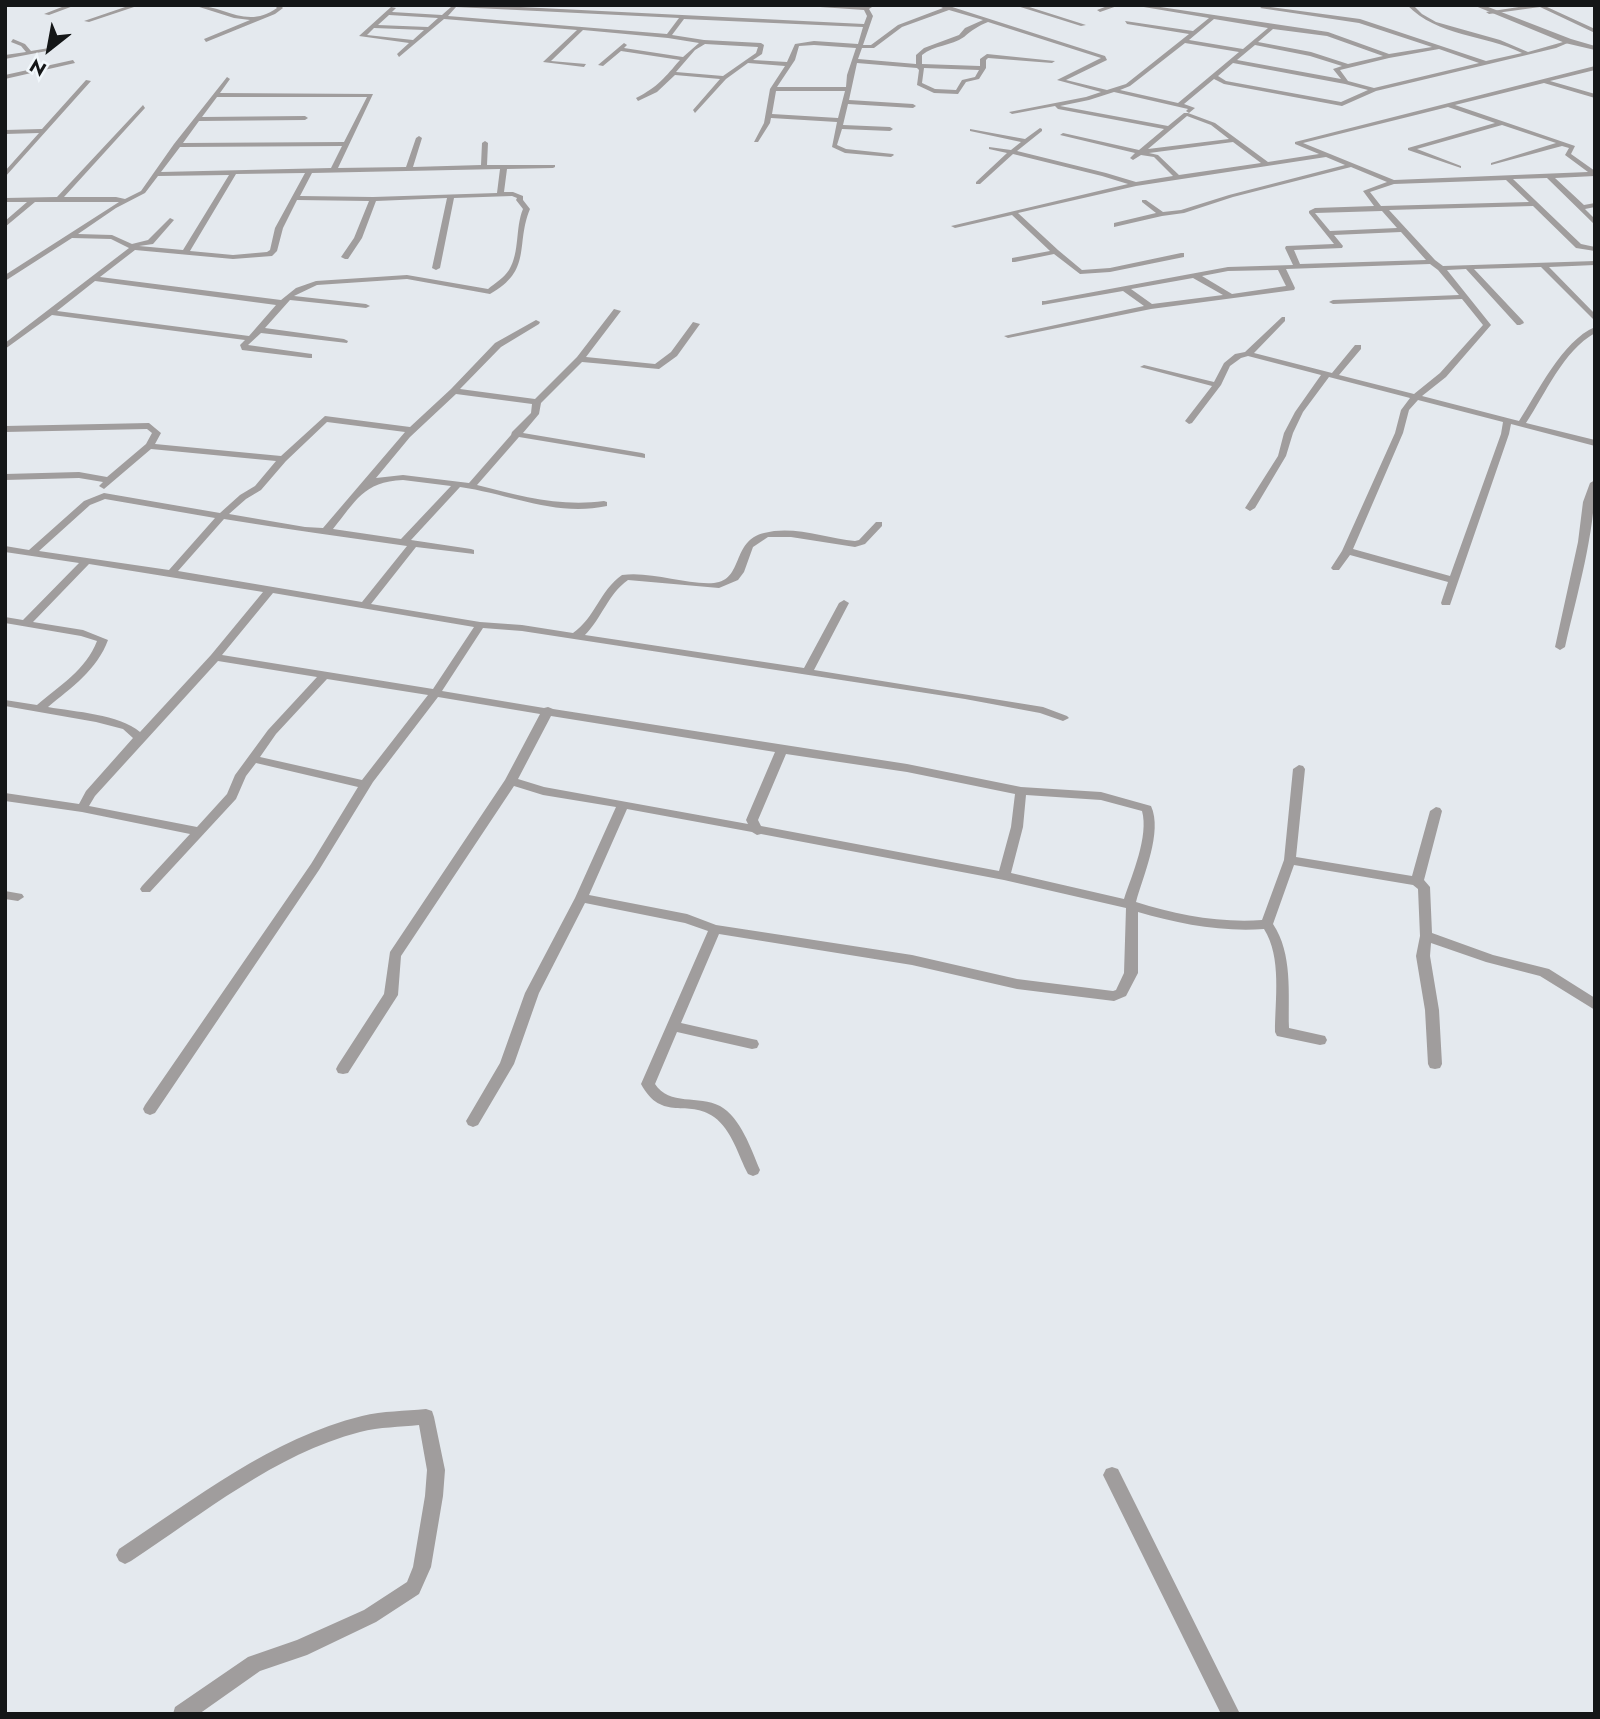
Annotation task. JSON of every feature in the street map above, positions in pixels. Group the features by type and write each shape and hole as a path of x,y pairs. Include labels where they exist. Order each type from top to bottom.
{"street":[{"path":"47,13 73,5"},
{"path":"87,21 137,5"},
{"path":"196,5 236,17 257,20"},
{"path":"206,40 278,10 277,5"},
{"path":"395,5 362,36 415,42"},
{"path":"442,5 623,18 867,26"},
{"path":"540,11 550,5"},
{"path":"794,5 869,7 870,16 847,89 834,146 891,155"},
{"path":"940,5 1105,59 1060,80 1192,108 1132,158"},
{"path":"1017,5 1083,25"},
{"path":"1091,5 1102,12 1117,5"},
{"path":"1135,5 1328,34 1389,56"},
{"path":"1410,5 1426,18 1526,53"},
{"path":"1476,5 1568,41 1595,48"},
{"path":"1489,12 1548,5"},
{"path":"1185,13 1194,6"},
{"path":"1541,6 1595,31"},
{"path":"399,55 454,7"},
{"path":"756,141 769,116 773,89 792,59 797,45 872,47 900,26 948,8"},
{"path":"1262,8 1360,21 1485,64"},
{"path":"497,23 507,9"},
{"path":"387,13 639,33 704,42 732,39 761,45 760,54 724,78 695,111"},
{"path":"1012,112 1056,106 1110,91 1137,80 1153,64 1214,17"},
{"path":"668,36 682,18"},
{"path":"988,20 967,29 961,36 926,49 919,55 919,66 922,70 919,84 933,91 958,92 964,81 977,78 987,56 1052,61"},
{"path":"738,26 746,21"},
{"path":"1127,22 1195,33"},
{"path":"514,31 520,25"},
{"path":"372,26 430,29"},
{"path":"1179,105 1272,27"},
{"path":"581,29 546,62 584,65"},
{"path":"601,65 639,33"},
{"path":"13,41 23,45 30,53"},
{"path":"1186,41 1243,51"},
{"path":"1215,77 1224,82 1342,104 1374,90 1568,41"},
{"path":"639,99 661,86 684,59 704,42"},
{"path":"1254,43 1311,54 1346,65"},
{"path":"1346,82 1336,69 1438,47"},
{"path":"619,49 684,59"},
{"path":"5,57 49,50"},
{"path":"747,61 788,64 792,59"},
{"path":"856,61 982,68"},
{"path":"1231,61 1346,82 1374,90"},
{"path":"5,77 73,62"},
{"path":"1393,182 1297,143 1595,68"},
{"path":"673,74 724,78"},
{"path":"5,279 69,236 143,192 227,79"},
{"path":"1544,80 1595,96"},
{"path":"5,175 88,81"},
{"path":"773,89 847,89"},
{"path":"215,95 371,95 334,169"},
{"path":"845,102 913,106"},
{"path":"1447,105 1573,147 1567,154 1595,174"},
{"path":"1056,106 1168,128"},
{"path":"58,200 144,107"},
{"path":"1186,114 1213,124 1265,163"},
{"path":"769,116 890,129"},
{"path":"197,119 305,118"},
{"path":"1459,167 1410,149 1502,122"},
{"path":"972,130 1027,141"},
{"path":"978,183 1040,130"},
{"path":"5,132 43,131"},
{"path":"1063,135 1156,156 1177,177"},
{"path":"409,169 419,138"},
{"path":"1142,151 1236,140"},
{"path":"484,168 485,143"},
{"path":"1493,164 1564,143"},
{"path":"176,145 346,144"},
{"path":"991,148 1136,184"},
{"path":"954,226 1136,184 1265,163 1285,164 1328,155"},
{"path":"1117,225 1182,212 1352,165"},
{"path":"157,174 553,166"},
{"path":"500,194 503,167"},
{"path":"69,236 106,237 132,246 233,257 269,254 273,251 279,229 310,170"},
{"path":"186,252 234,172"},
{"path":"1336,568 1347,551 1399,433 1405,411 1416,397 1443,375 1487,325 1441,268 1432,262 1366,191 1393,182 1595,174"},
{"path":"1548,176 1581,206 1595,223"},
{"path":"1507,177 1579,246 1595,249"},
{"path":"295,198 373,199 500,194 521,197 519,200 527,209 518,234 519,247 512,271 489,292 450,283 392,277 316,283 304,287 285,300 244,345 246,348 309,356"},
{"path":"436,268 451,197"},
{"path":"345,257 358,238 373,199"},
{"path":"5,200 125,201"},
{"path":"5,225 33,200"},
{"path":"1144,201 1162,214"},
{"path":"1298,267 1288,250 1339,246 1312,211 1536,204"},
{"path":"1581,206 1595,205"},
{"path":"1015,214 1088,279"},
{"path":"5,347 94,279 132,246 150,242 170,220"},
{"path":"1329,233 1402,230"},
{"path":"1015,260 1055,252"},
{"path":"1080,272 1110,270 1181,255"},
{"path":"1045,303 1228,269 1432,262"},
{"path":"1441,268 1595,263"},
{"path":"1544,266 1595,319"},
{"path":"1008,336 1151,307 1291,288 1282,267"},
{"path":"5,268 18,269"},
{"path":"1469,268 1520,323"},
{"path":"1194,275 1228,295"},
{"path":"94,279 366,306"},
{"path":"1096,285 1104,292"},
{"path":"1124,288 1151,307"},
{"path":"1333,302 1466,297"},
{"path":"471,486 535,414 537,402 580,359 617,311"},
{"path":"49,312 250,338"},
{"path":"1248,354 1283,319"},
{"path":"326,531 413,430 498,345 536,322"},
{"path":"580,359 656,367 675,353 696,324"},
{"path":"1521,424 1557,372 1565,354 1585,333 1595,329"},
{"path":"260,330 344,341"},
{"path":"1250,508 1282,456 1301,408 1358,347"},
{"path":"1189,421 1217,385 1227,365 1238,356 1248,354 1595,443"},
{"path":"1144,367 1217,385"},
{"path":"454,391 537,402"},
{"path":"171,573 238,500 258,488 283,459 325,419 413,430"},
{"path":"1446,603 1462,561 1471,525 1505,434 1507,421"},
{"path":"5,429 149,426 157,433 149,446 108,480 97,497 59,526 32,552"},
{"path":"515,434 642,456"},
{"path":"149,446 283,459"},
{"path":"5,477 79,475 108,480"},
{"path":"368,485 374,480 393,477 471,486 541,504 604,504"},
{"path":"364,606 409,542 457,485"},
{"path":"1560,647 1584,542 1593,488"},
{"path":"97,497 305,530 471,552"},
{"path":"574,636 588,627 600,604 616,584 626,578 715,586 726,583 737,575 748,548 758,539 767,536 800,536 855,544 862,542 879,524"},
{"path":"5,549 171,573 480,625 574,636 965,696 1043,710 1063,718"},
{"path":"1347,551 1454,580"},
{"path":"26,623 86,561"},
{"path":"82,808 90,794 215,657 270,590"},
{"path":"808,671 844,603"},
{"path":"5,620 89,634 103,640 98,653 87,667 39,709"},
{"path":"150,1109 315,867 366,785 435,694 480,625"},
{"path":"215,657 907,768 1021,791 1101,796 1147,809 1150,813 1149,828 1130,904 1131,973 1121,993 1114,996 1017,984 912,960 715,929 687,919 581,898"},
{"path":"146,889 232,796 241,775 272,732 324,676"},
{"path":"5,703 127,727 140,738"},
{"path":"342,1069 391,995 396,955 511,781 548,710"},
{"path":"757,831 752,820 782,749"},
{"path":"253,759 366,785"},
{"path":"1267,924 1290,860 1299,769"},
{"path":"511,781 543,791 1004,876 1130,904 1152,912 1252,926 1267,924"},
{"path":"1004,876 1017,827 1021,791"},
{"path":"5,797 82,808 197,831"},
{"path":"473,1121 507,1064 532,993 581,898 623,804"},
{"path":"1417,881 1436,811"},
{"path":"1290,860 1417,881 1423,887 1426,936 1423,956 1432,1010 1435,1064"},
{"path":"1267,924 1276,937 1279,956 1282,1032 1320,1040"},
{"path":"715,929 648,1084 652,1094 665,1102 713,1109 725,1117 753,1170"},
{"path":"1426,936 1491,959 1544,972 1595,1005"},
{"path":"673,1026 752,1044"},
{"path":"125,1555 266,1465 322,1438 371,1422 426,1417 436,1470 422,1567 413,1588 370,1616 300,1648 254,1664 182,1714"},
{"path":"1112,1475 1231,1714"}]}
